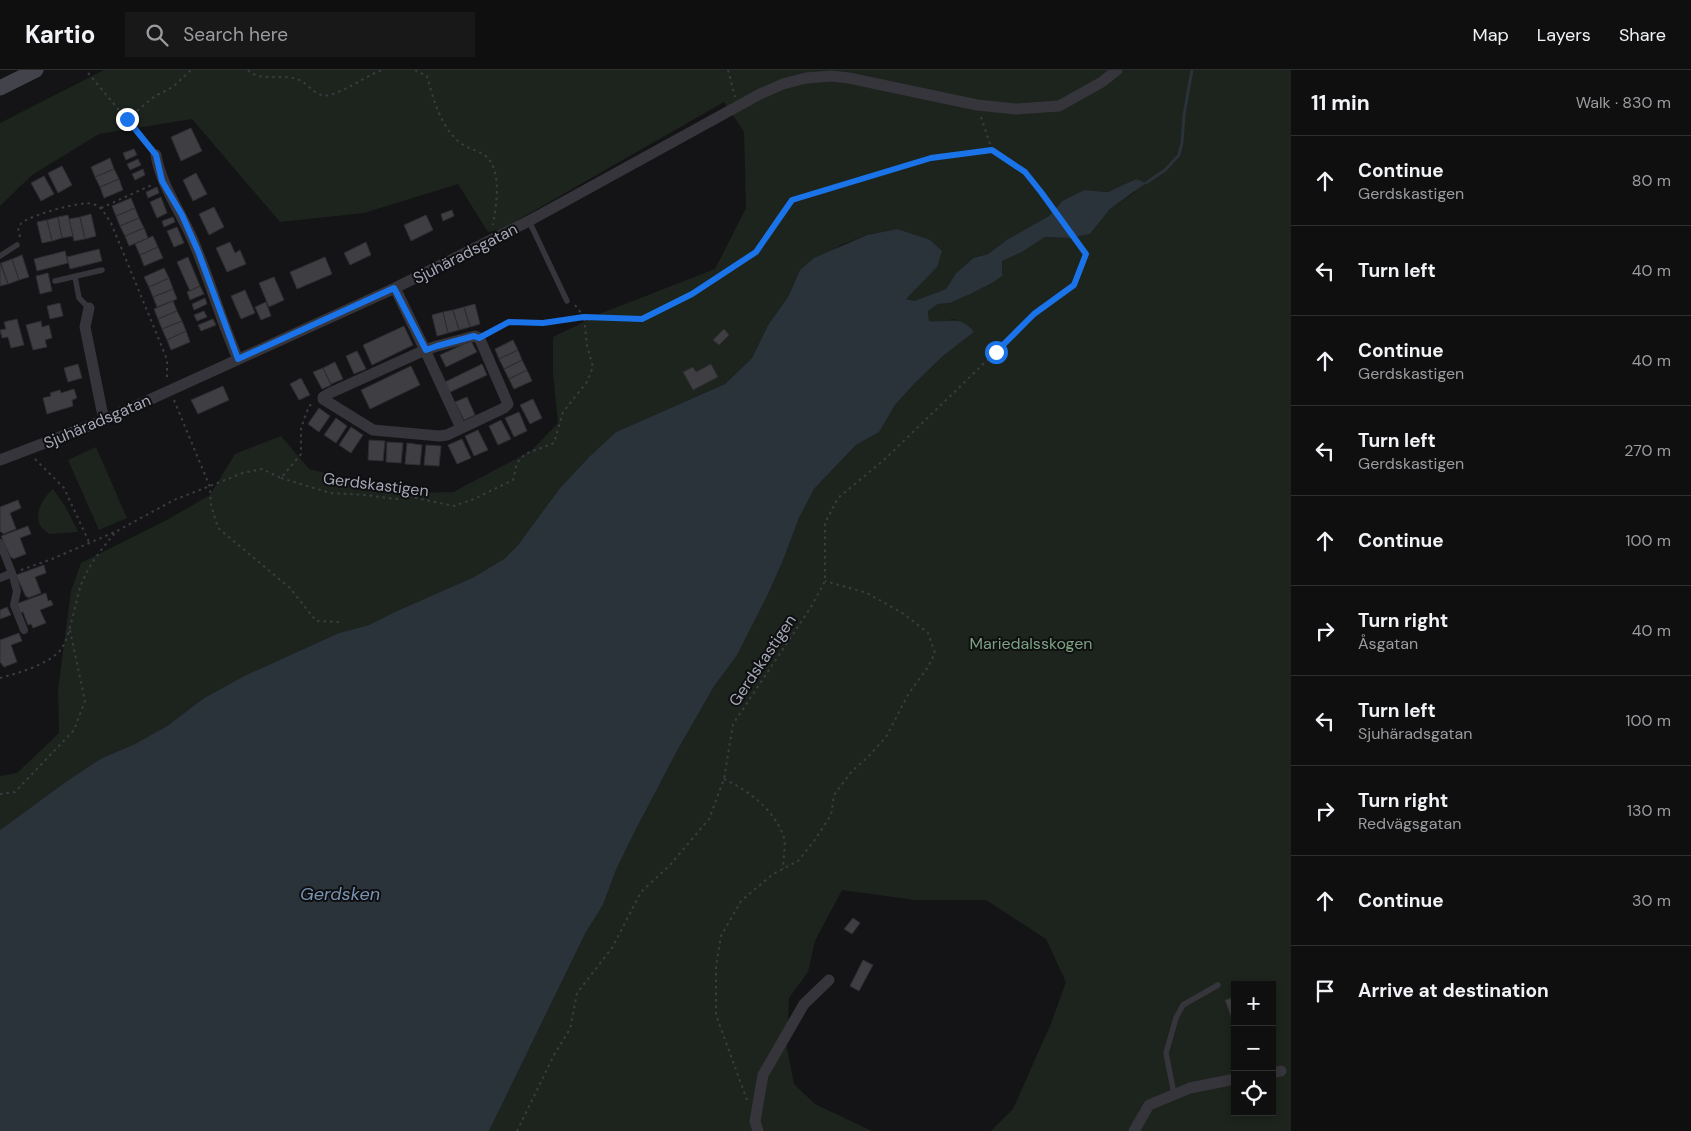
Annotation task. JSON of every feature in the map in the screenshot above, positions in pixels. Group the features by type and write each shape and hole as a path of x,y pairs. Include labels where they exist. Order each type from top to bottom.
{"main road":[{"path":"0,88 36,70"}],"street":[{"name":"Sjuhäradsgatan","path":"0,460 105,420 394,288 529,221 740,105 783,84 806,78 831,76 849,78 977,105 1016,109 1059,106 1102,82 1117,70"},
{"path":"156,155 162,181 194,242 238,359"},
{"path":"394,288 426,350 461,428"},
{"path":"89,308 85,327 105,420"},
{"path":"474,336 479,338 508,404 504,408 447,435 439,436 373,430 323,400 323,397 330,393 426,350 474,336"},
{"path":"0,544 12,573 17,591 14,605 24,630"},
{"path":"0,578 12,573"},
{"path":"756,1126 763,1075 804,1004 829,980"},
{"path":"1134,1131 1149,1106 1190,1088 1231,1080"}],"lane":[{"path":"529,221 567,301"},
{"path":"0,256 18,245"},
{"path":"55,281 102,270"},
{"path":"75,276 79,298 89,308"},
{"path":"1174,1094 1166,1053 1176,1018 1182,1005 1218,985"}],"path":[{"path":"127,119 155,96 173,87 191,70"},
{"path":"248,70 252,75 263,77 284,76 301,81 321,95 328,96 347,88 368,75 382,70"},
{"path":"416,70 426,76 435,104 451,133 459,143 474,149 488,159 494,171 498,182 494,238"},
{"path":"728,70 734,96 740,105"},
{"path":"88,73 156,155"},
{"path":"479,338 509,322 543,323 584,317 642,319 692,294 756,252 792,200 931,158 992,150 977,105"},
{"name":"Gerdskastigen","path":"517,1131 554,1055 570,1029 577,993 612,948 641,892 670,865 709,819 724,779 733,724 811,607 825,581 825,522 838,498 885,459 1034,314 1074,285 1086,254 1025,172 992,150"},
{"path":"101,208 162,181"},
{"path":"567,301 574,304 584,317"},
{"name":"Gerdskastigen","path":"281,478 330,493 395,499 411,497 454,506 474,499 513,480 517,463 525,454 554,443 563,412 587,382 593,367 587,346 584,317"},
{"path":"170,390 210,486 211,505 218,528 290,588 316,621 340,622"},
{"path":"12,573 52,559 117,531 174,500 243,473 262,469 281,478 302,454 300,428 309,406 323,400"},
{"path":"26,450 64,488 89,542"},
{"path":"0,678 50,658 62,648 82,583 102,549 117,531"},
{"path":"756,1126 716,1015 716,966 722,936 741,901 772,874 798,861 814,842 831,815 834,795 852,771 886,737 909,693 928,667 934,653 928,633 904,614 867,594 825,581"},
{"path":"0,794 15,792 74,730 85,701 70,626"},
{"path":"724,779 740,787 770,812 784,839 783,869"}],"green space":[{"name":"Mariedalsskogen","path":"104,70 1291,70 1291,1131 991,1131 1013,1109 1052,1021 1066,982 1046,939 986,900 915,900 842,890 815,941 808,972 789,998 787,1048 794,1084 815,1104 872,1131 489,1131 586,932 603,905 616,870 633,835 677,751 768,594 799,518 814,489 856,445 879,431 895,405 915,383 943,356 974,332 954,319 941,322 929,321 928,311 938,304 950,303 992,283 1002,261 1022,252 1045,237 1070,238 1090,234 1110,209 1135,192 1136,179 1108,192 1084,190 1062,201 1049,216 1008,239 988,254 972,258 956,273 946,289 914,301 906,299 897,229 867,235 841,245 800,270 788,297 768,325 752,358 725,384 616,432 560,488 518,545 504,559 474,577 369,625 339,633 244,676 204,698 167,726 135,744 102,758 0,830 0,776 17,773 59,733 58,690 71,591 81,563 165,521 210,495 235,454 281,436 309,469 402,493 453,492 531,451 558,423 553,373 553,337 602,313 715,269 746,208 744,132 724,102 502,229 488,232 458,184 364,213 280,222 192,119 99,134 32,175 0,206 0,123"},
{"path":"96,447 127,518 99,530 68,460"},
{"path":"53,489 65,506 78,532 49,534 41,526 38,520 39,510 43,500"}],"water":[{"name":"Gerdsken","path":"1136,179 1146,183 1110,209 1090,234 1070,238 1045,237 1022,252 1002,261 1002,276 992,283 950,303 938,304 928,311 929,321 959,321 969,326 974,332 943,356 915,383 895,405 879,432 856,445 814,489 799,518 768,594 737,655 715,685 677,751 633,835 616,870 603,905 586,932 489,1131 0,1131 0,830 102,758 135,744 167,726 204,698 244,676 339,633 369,625 474,577 504,559 518,545 560,488 616,432 725,384 752,358 768,325 788,297 800,270 814,258 867,235 897,229 930,240 942,251 937,267 906,299 914,301 946,289 956,273 973,258 988,254 1008,239 1049,216 1062,201 1084,190 1108,192"}],"building":[{"path":"191,128 202,151 181,161 171,137"},
{"path":"134,149 137,155 126,160 123,153"},
{"path":"110,158 114,169 95,177 91,167"},
{"path":"138,159 141,165 130,170 127,164"},
{"path":"62,166 72,185 58,193 48,173"},
{"path":"114,169 119,179 100,187 95,177"},
{"path":"143,169 145,175 135,180 132,174"},
{"path":"196,173 207,194 193,201 183,180"},
{"path":"44,176 54,194 41,201 31,183"},
{"path":"119,179 123,190 104,198 100,187"},
{"path":"157,187 159,193 148,198 146,192"},
{"path":"161,197 167,213 157,218 150,202"},
{"path":"131,198 135,208 116,216 112,206"},
{"path":"214,207 224,227 209,235 199,214"},
{"path":"135,208 139,218 120,226 116,216"},
{"path":"452,210 454,216 443,221 441,214"},
{"path":"91,214 96,236 85,239 80,217"},
{"path":"68,215 73,236 62,238 58,217"},
{"path":"426,215 433,230 411,241 404,225"},
{"path":"58,217 62,238 52,241 47,220"},
{"path":"80,217 85,239 74,241 69,219"},
{"path":"173,217 175,222 164,227 162,221"},
{"path":"139,218 144,228 125,236 120,226"},
{"path":"47,220 52,241 42,243 37,222"},
{"path":"177,227 184,243 174,247 167,231"},
{"path":"144,228 148,238 129,246 125,236"},
{"path":"153,236 158,247 140,255 135,244"},
{"path":"230,242 235,253 240,250 246,264 227,272 216,248"},
{"path":"366,242 371,255 350,265 344,253"},
{"path":"158,247 163,258 144,266 140,255"},
{"path":"99,249 102,261 70,269 67,257"},
{"path":"65,251 68,263 37,271 34,259"},
{"path":"22,255 29,277 19,280 12,259"},
{"path":"188,257 200,286 190,291 177,262"},
{"path":"325,257 332,274 297,289 290,272"},
{"path":"12,259 19,280 8,284 1,263"},
{"path":"0,263 8,284 0,286"},
{"path":"164,268 169,278 149,287 144,277"},
{"path":"48,273 52,291 40,294 36,276"},
{"path":"274,277 284,300 269,307 259,283"},
{"path":"169,278 173,289 153,297 149,287"},
{"path":"200,286 204,294 190,300 187,292"},
{"path":"173,289 177,299 157,307 153,297"},
{"path":"245,290 255,313 241,319 231,296"},
{"path":"205,298 207,304 194,310 192,304"},
{"path":"173,301 177,311 158,319 154,309"},
{"path":"266,302 271,316 261,320 255,307"},
{"path":"60,303 63,316 50,319 47,306"},
{"path":"475,304 480,324 470,327 464,307"},
{"path":"464,307 470,327 459,330 453,310"},
{"path":"453,310 459,330 448,333 443,312"},
{"path":"177,311 182,321 162,329 158,319"},
{"path":"204,311 207,317 197,321 194,315"},
{"path":"443,312 448,333 437,336 432,315"},
{"path":"17,319 24,345 11,348 8,337 2,338 0,330 6,329 4,322"},
{"path":"213,319 216,325 201,331 198,325"},
{"path":"41,321 42,327 49,325 52,338 45,340 47,347 33,350 26,325"},
{"path":"182,321 186,331 167,340 162,329"},
{"path":"404,326 413,345 372,365 363,345"},
{"path":"724,329 729,335 719,345 713,340"},
{"path":"186,331 190,342 171,350 167,340"},
{"path":"513,340 518,350 499,359 495,349"},
{"path":"471,341 477,352 446,367 440,355"},
{"path":"518,350 522,360 504,369 499,359"},
{"path":"357,351 366,369 354,374 346,356"},
{"path":"522,360 527,370 509,379 504,369"},
{"path":"335,362 343,379 331,384 323,368"},
{"path":"78,364 82,378 68,382 64,368"},
{"path":"482,364 487,375 448,393 443,383"},
{"path":"711,364 718,377 693,390 683,372 693,367 696,372"},
{"path":"411,366 420,385 370,409 361,390"},
{"path":"323,368 331,385 322,389 313,372"},
{"path":"527,370 532,381 514,389 509,379"},
{"path":"301,378 310,395 299,400 290,384"},
{"path":"223,386 229,400 198,414 191,400"},
{"path":"74,389 77,398 72,400 73,406 47,414 43,398 51,396 50,393 60,390 61,393"},
{"path":"467,397 475,415 464,420 455,402"},
{"path":"533,399 542,418 530,424 520,405"},
{"path":"319,408 330,416 319,432 308,424"},
{"path":"519,412 527,431 514,437 505,418"},
{"path":"336,418 347,426 336,443 324,435"},
{"path":"501,420 511,439 498,445 489,426"},
{"path":"351,427 363,435 351,453 339,445"},
{"path":"478,430 488,450 474,456 465,436"},
{"path":"462,439 471,458 457,464 448,445"},
{"path":"369,440 385,441 383,461 368,460"},
{"path":"387,442 403,443 401,463 386,462"},
{"path":"407,443 422,445 420,465 405,464"},
{"path":"426,445 441,446 439,466 424,465"},
{"path":"18,500 21,508 10,513 16,529 3,534 0,532 0,507"},
{"path":"28,526 31,534 20,538 26,554 13,559 1,536"},
{"path":"44,565 46,573 35,577 41,593 26,597 16,575"},
{"path":"46,593 48,601 51,600 53,605 40,610 46,623 33,628 31,624 28,625 23,612 20,613 16,604"},
{"path":"7,607 11,615 0,619 0,610"},
{"path":"19,633 22,641 11,645 17,662 4,667 0,662 0,640"},
{"path":"853,918 860,923 852,934 844,929"},
{"path":"863,960 873,965 859,991 850,986"},
{"path":"1231,998 1231,1017 1225,1000"}],"waterway":[{"path":"1146,183 1165,170 1179,155 1192,70"}],"route":[{"path":"127,119 156,155 162,181 182,215 198,251 230,342 238,359 394,288 426,350 474,336 479,338 509,322 543,323 584,317 642,319 692,294 756,252 792,200 931,158 992,150 1025,172 1086,254 1074,285 1034,314 996,352"}]}
